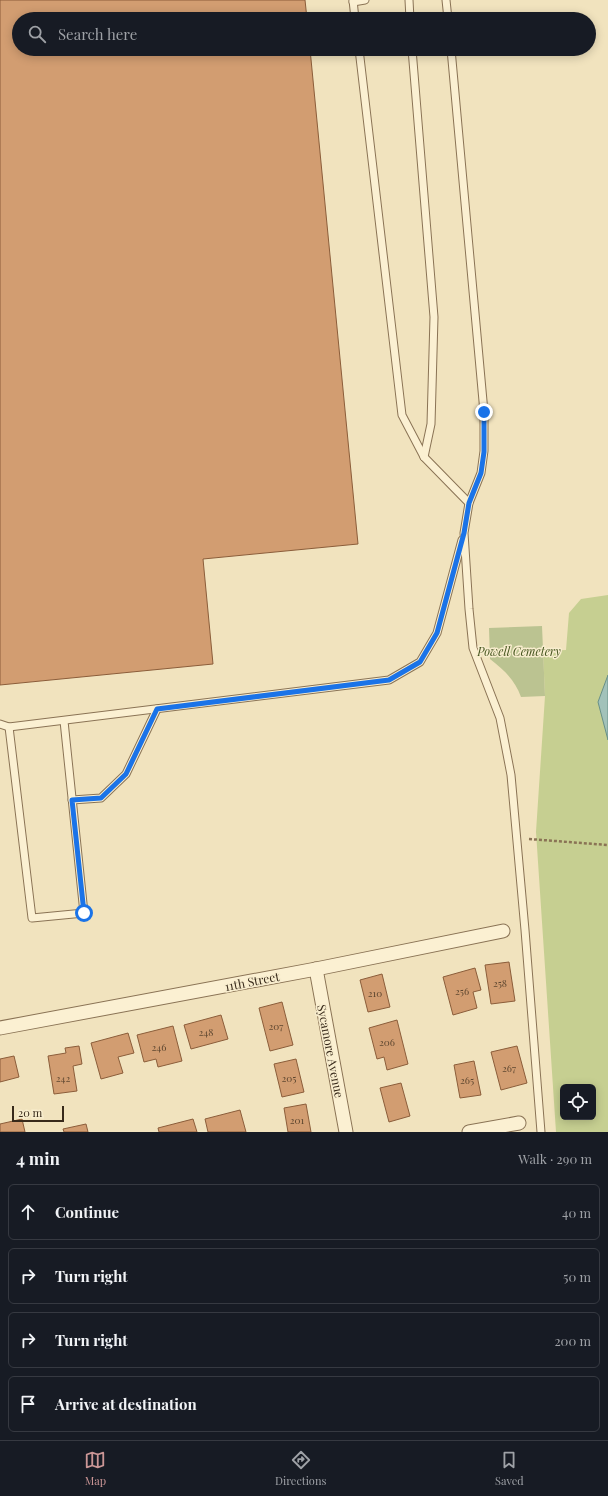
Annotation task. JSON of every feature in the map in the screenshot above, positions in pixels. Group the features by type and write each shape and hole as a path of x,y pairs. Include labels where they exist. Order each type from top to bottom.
{"street":[{"name":"11th Street","path":"0,1028 316,969 503,931"},
{"name":"Sycamore Avenue","path":"316,969 346,1132"},
{"path":"469,1132 519,1122"}],"lane":[{"path":"354,12 353,1 364,0"},
{"path":"409,0 410,12"},
{"path":"446,0 447,12"},
{"path":"360,56 402,415 424,457 469,503"},
{"path":"413,56 434,317 431,424 424,457"},
{"path":"0,724 9,727 64,721 389,680 420,662 437,633 464,533 469,503 481,473 484,452 484,412 452,56"},
{"path":"464,533 473,648 500,718 511,775 541,1132"},
{"path":"72,800 101,798 126,774 157,709"},
{"path":"9,727 32,918 84,913 64,721"}],"path":[{"path":"517,838 608,845"}],"green space":[{"path":"608,595 608,1132 556,1132 536,832 545,696 543,651 566,650 569,613 581,599"},
{"name":"Powell Cemetery","path":"542,626 545,696 521,697 516,685 500,667 490,659 489,628"}],"water":[{"path":"608,675 608,740 598,702"}],"building":[{"path":"0,0 305,0 306,12 12,12 12,56 311,56 358,544 203,559 213,664 0,685"},
{"path":"509,962 515,1001 491,1004 485,965"},
{"path":"475,968 481,990 473,992 477,1008 453,1015 443,977"},
{"path":"382,974 390,1007 368,1012 360,980"},
{"path":"282,1002 293,1045 270,1051 259,1008"},
{"path":"221,1015 228,1039 191,1049 184,1025"},
{"path":"397,1020 408,1064 387,1070 384,1057 377,1059 369,1028"},
{"path":"173,1026 182,1061 158,1067 156,1059 144,1062 137,1035"},
{"path":"128,1033 134,1053 118,1057 123,1073 101,1079 91,1043"},
{"path":"79,1046 82,1064 73,1066 77,1091 54,1094 48,1056 66,1053 65,1048"},
{"path":"517,1046 527,1083 501,1090 491,1052"},
{"path":"14,1056 19,1077 0,1082 0,1059"},
{"path":"296,1059 304,1092 282,1097 274,1064"},
{"path":"474,1061 481,1095 460,1098 454,1065"},
{"path":"401,1083 410,1116 389,1122 380,1088"},
{"path":"306,1104 311,1132 288,1132 284,1108"},
{"path":"240,1110 246,1132 208,1132 205,1119"},
{"path":"22,1119 25,1132 0,1132 0,1124"},
{"path":"193,1119 197,1132 159,1132 158,1128"},
{"path":"86,1124 88,1132 64,1132 63,1129"}],"route":[{"path":"84,913 72,800 101,798 126,774 157,709 389,680 420,662 437,633 464,533 469,503 474,494 481,473 484,452 484,412"}]}
